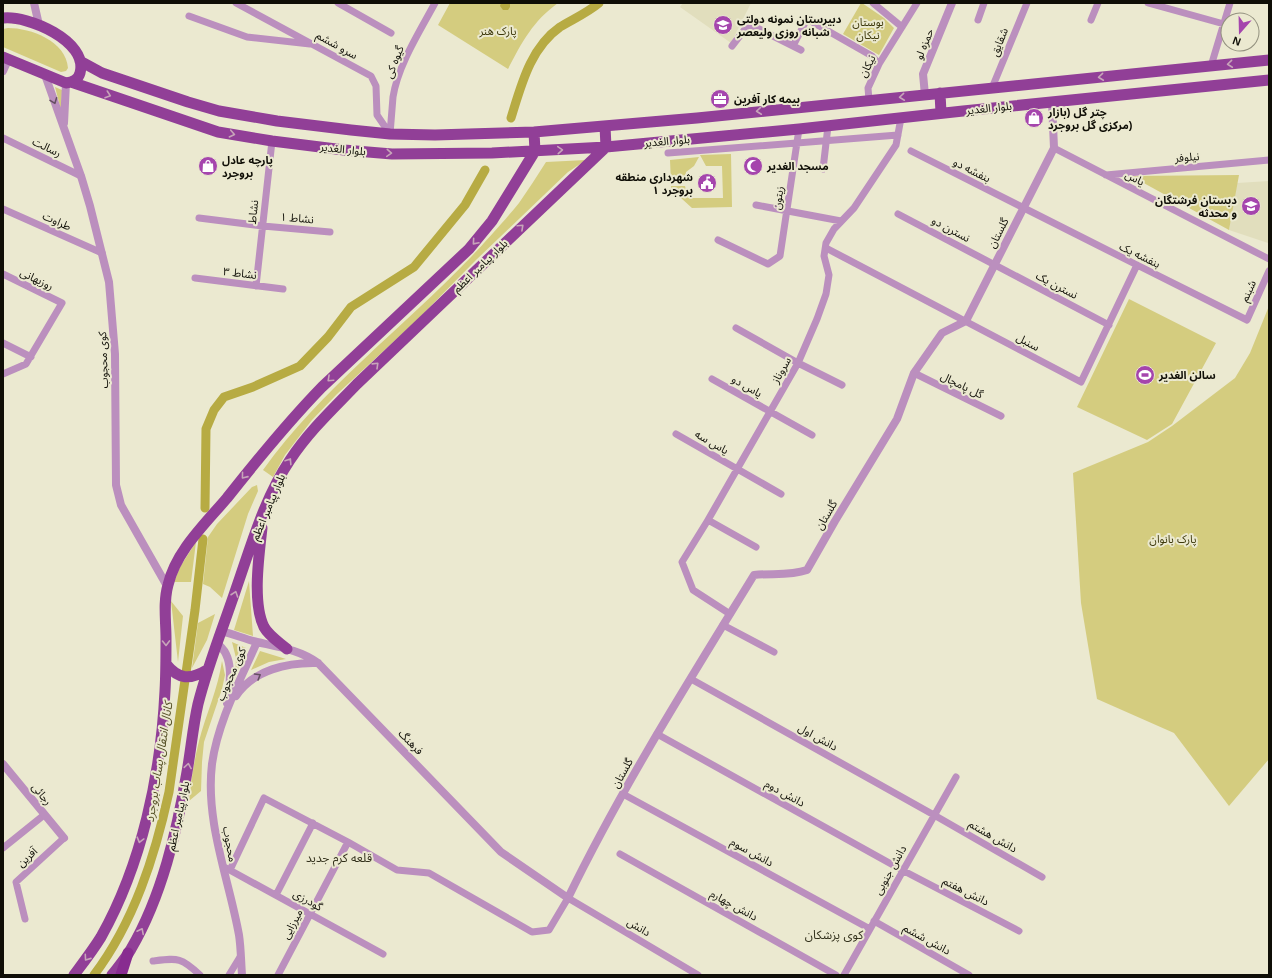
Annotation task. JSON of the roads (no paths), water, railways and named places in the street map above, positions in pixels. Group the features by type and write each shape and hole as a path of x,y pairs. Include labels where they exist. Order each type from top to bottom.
{"highway":[{"path":"121,975 128,953"}],"main road":[{"path":"3,18 17,18 39,25 62,37 75,51 80,61 80,71 78,77 69,83"},
{"name":"بلوار الغدیر","path":"6,59 45,75 218,132 272,141 392,154 465,154 606,147 799,129 963,110 1269,80"},
{"name":"بلوار الغدیر","path":"80,61 102,73 219,111 277,121 390,134 435,135 534,132 605,126 1269,60"},
{"path":"961,91 963,110"},
{"path":"940,93 941,113"},
{"path":"605,126 606,147"},
{"path":"534,132 536,151"},
{"name":"بلوار پیامبر اعظم","path":"112,975 128,953 146,919 167,862 173,842 187,773 198,705 207,670 264,512 278,479 300,446 331,410 606,147"},
{"name":"بلوار پیامبر اعظم","path":"74,975 106,928 133,863 147,812 156,770 163,723 166,664 167,586 174,569 186,548 284,427 322,387 469,249 492,222 536,151"},
{"path":"264,512 258,579 259,609 264,628 270,635 287,648"},
{"path":"166,664 171,670 183,677 190,678 207,670"}],"street":[{"path":"34,3 39,25"},
{"name":"سرو ششم","path":"236,3 371,76 376,86 377,115 390,134"},
{"path":"338,3 391,33"},
{"name":"گیوه کی","path":"390,134 394,96 398,79 413,42 435,3"},
{"path":"873,3 902,27"},
{"name":"نیکان","path":"869,100 868,88 879,64 917,3"},
{"name":"حمزه لو","path":"925,94 923,74 952,3"},
{"path":"978,20 984,3"},
{"name":"شقایق","path":"992,88 1027,3"},
{"path":"1091,20 1098,3"},
{"path":"1148,3 1220,23"},
{"path":"189,16 247,37 314,45"},
{"path":"793,46 807,19 872,56 879,64"},
{"path":"732,46 749,24 802,50"},
{"path":"1211,66 1220,37"},
{"path":"3,71 6,59"},
{"name":"کوی محجوب","path":"45,75 81,176 109,282 115,354 116,485 121,505 167,586"},
{"path":"64,126 69,83"},
{"name":"گلستان","path":"568,898 597,841 657,734 754,575 796,574 807,570 897,418 914,373 942,333 966,321 1054,148 1052,102"},
{"name":"سروناز","path":"730,614 693,590 682,562 708,520 798,363 826,294 829,274 824,256 826,243 834,229 854,208 896,145 901,118"},
{"path":"823,169 828,126"},
{"name":"زیتون","path":"718,240 768,264 780,256 799,129"},
{"path":"668,154 898,135"},
{"name":"رسالت","path":"3,138 81,176"},
{"name":"نشاط","path":"256,286 272,141"},
{"name":"یاس","path":"1054,148 1269,259"},
{"name":"بنفشه دو","path":"911,151 1023,208"},
{"name":"نیلوفر","path":"1106,175 1269,160"},
{"path":"756,205 841,221"},
{"name":"بنفشه یک","path":"1023,208 1247,320"},
{"name":"طراوت","path":"3,209 102,253"},
{"name":"نسترن دو","path":"898,214 995,264"},
{"name":"نشاط ۱","path":"199,218 262,226 330,232"},
{"name":"سنبل","path":"826,248 1081,382 1109,325"},
{"name":"نسترن یک","path":"995,264 1109,325"},
{"path":"1109,325 1137,266"},
{"name":"شبنم","path":"1247,320 1269,271"},
{"name":"روزبهانی","path":"3,274 62,303 31,357"},
{"name":"نشاط ۳","path":"195,278 283,289"},
{"path":"736,328 798,363 842,385"},
{"path":"3,343 31,357 26,364 3,374"},
{"name":"گل پامچال","path":"914,373 1001,416"},
{"name":"یاس دو","path":"712,379 812,435"},
{"name":"یاس سه","path":"676,434 781,494"},
{"path":"708,520 756,547"},
{"path":"723,625 774,652"},
{"name":"فرهنگ","path":"221,631 257,642 287,648 308,656 318,663 501,852 568,898"},
{"name":"کوی محجوب","path":"224,716 257,642"},
{"path":"217,644 222,647 227,655 230,669 224,716"},
{"path":"224,716 237,694 246,684 257,676 267,671 285,666 318,663"},
{"name":"دانش اول","path":"691,679 934,815"},
{"name":"محجوب","path":"224,716 215,745 212,766 211,796 222,866 239,936 242,975"},
{"name":"دانش دوم","path":"657,734 902,870"},
{"name":"رجائی","path":"3,764 64,838"},
{"name":"دانش جنوبی","path":"844,975 902,870 956,777"},
{"name":"دانش سوم","path":"623,794 870,929"},
{"path":"230,870 264,798 313,823 397,870 429,873 532,932 549,930 568,898"},
{"path":"3,848 44,814"},
{"name":"دانش هشتم","path":"934,815 1042,877"},
{"path":"276,896 313,823"},
{"name":"آفرین","path":"25,919 16,882 64,838"},
{"name":"میرزایی","path":"278,975 348,842"},
{"name":"دانش چهارم","path":"620,854 836,975"},
{"name":"گودرزی","path":"222,866 383,954"},
{"name":"دانش هفتم","path":"902,870 1018,931"},
{"name":"دانش","path":"568,898 698,975"},
{"name":"دانش ششم","path":"874,921 969,975"},
{"path":"229,975 240,957"},
{"path":"153,960 176,958 189,964 200,975"}],"waterway":[{"name":"کانال انتقال پساب بروجرد","path":"511,118 528,68 541,46 560,27 599,3"},
{"name":"کانال انتقال پساب بروجرد","path":"205,508 206,429 214,410 224,397 253,387 300,366 328,337 351,307 414,267 465,205 485,170"},
{"name":"کانال انتقال پساب بروجرد","path":"94,975 108,955 132,911 150,864 157,840 169,792 195,610 203,539"}],"place":[{"name":"دبیرستان نمونه دولتی شبانه روزی ولیعصر","path":"723,25"},
{"name":"بیمه کار آفرین","path":"720,99"},
{"name":"چتر گل (بازار مرکزی گل بروجرد)","path":"1034,118"},
{"name":"پارچه عادل بروجرد","path":"208,166"},
{"name":"مسجد الغدیر","path":"753,166"},
{"name":"شهرداری منطقه ۱ بروجرد","path":"707,183"},
{"name":"دبستان فرشتگان و محدثه","path":"1251,206"},
{"name":"سالن الغدیر","path":"1145,375"}],"district":[{"name":"قلعه کرم جدید","path":"339,858"},
{"name":"کوی پزشکان","path":"834,935"}],"park label":[{"name":"بوستان نیکان","path":"868,28"},
{"name":"پارک هنر","path":"498,31"},
{"name":"پارک بانوان","path":"1173,539"}]}
